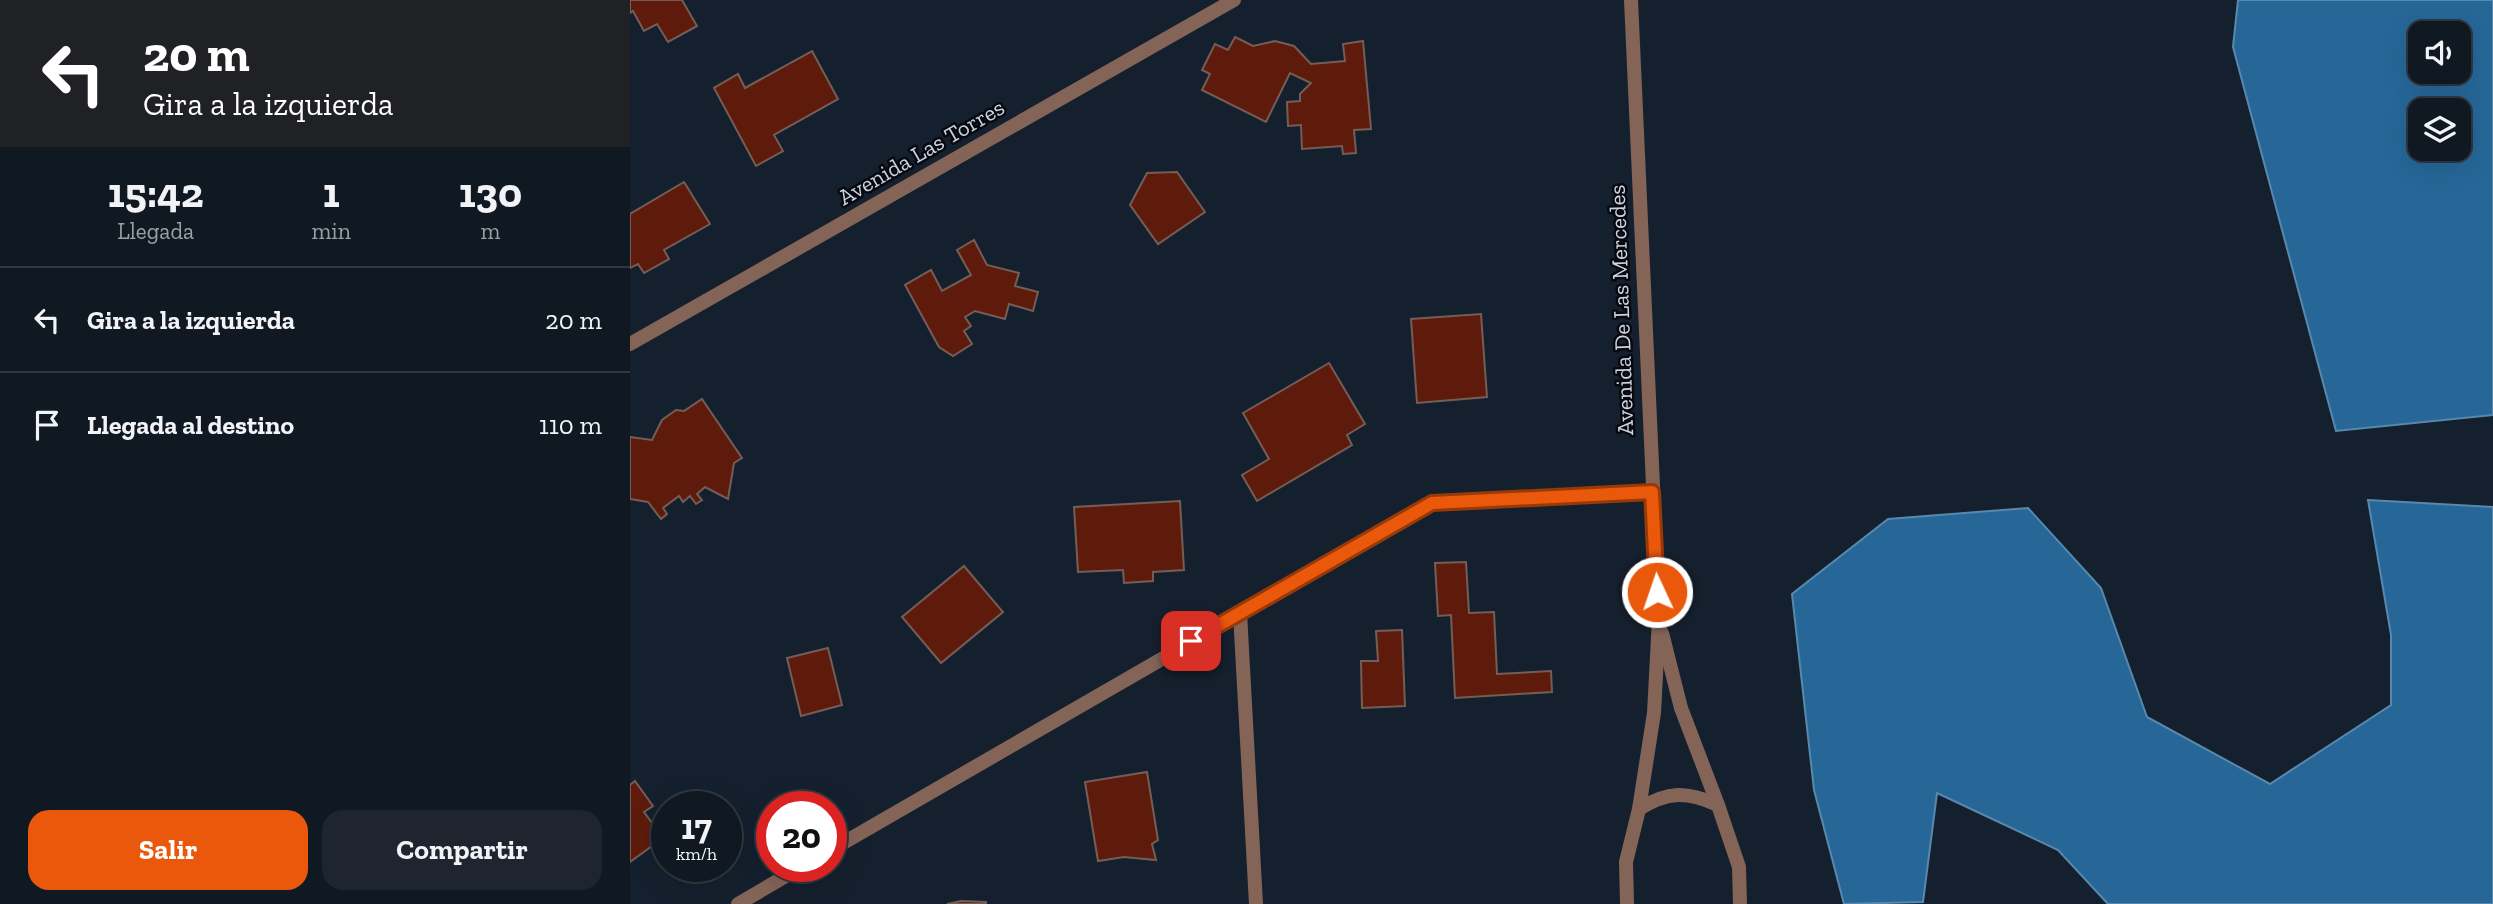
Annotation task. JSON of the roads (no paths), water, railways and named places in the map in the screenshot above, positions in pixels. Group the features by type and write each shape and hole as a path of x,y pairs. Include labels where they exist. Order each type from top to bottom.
{"lane":[{"name":"Avenida Las Torres","path":"630,344 1234,0"},
{"name":"Avenida De Las Mercedes","path":"1627,904 1626,862 1639,809 1654,713 1659,618 1631,0"},
{"path":"847,841 1432,503 1652,492"},
{"path":"1240,613 1256,904"},
{"name":"Avenida De Las Mercedes","path":"1659,618 1681,708 1739,867 1740,904"},
{"path":"1639,809 1657,799 1678,794 1699,796 1718,805"},
{"path":"738,904 776,882"}],"water":[{"path":"2238,0 2493,0 2493,415 2336,431 2233,47"},
{"path":"2368,500 2493,507 2493,904 2108,904 2058,850 1937,793 1923,902 1844,904 1814,790 1792,594 1888,519 2028,508 2101,588 2147,717 2270,784 2391,705 2391,635"}]}
